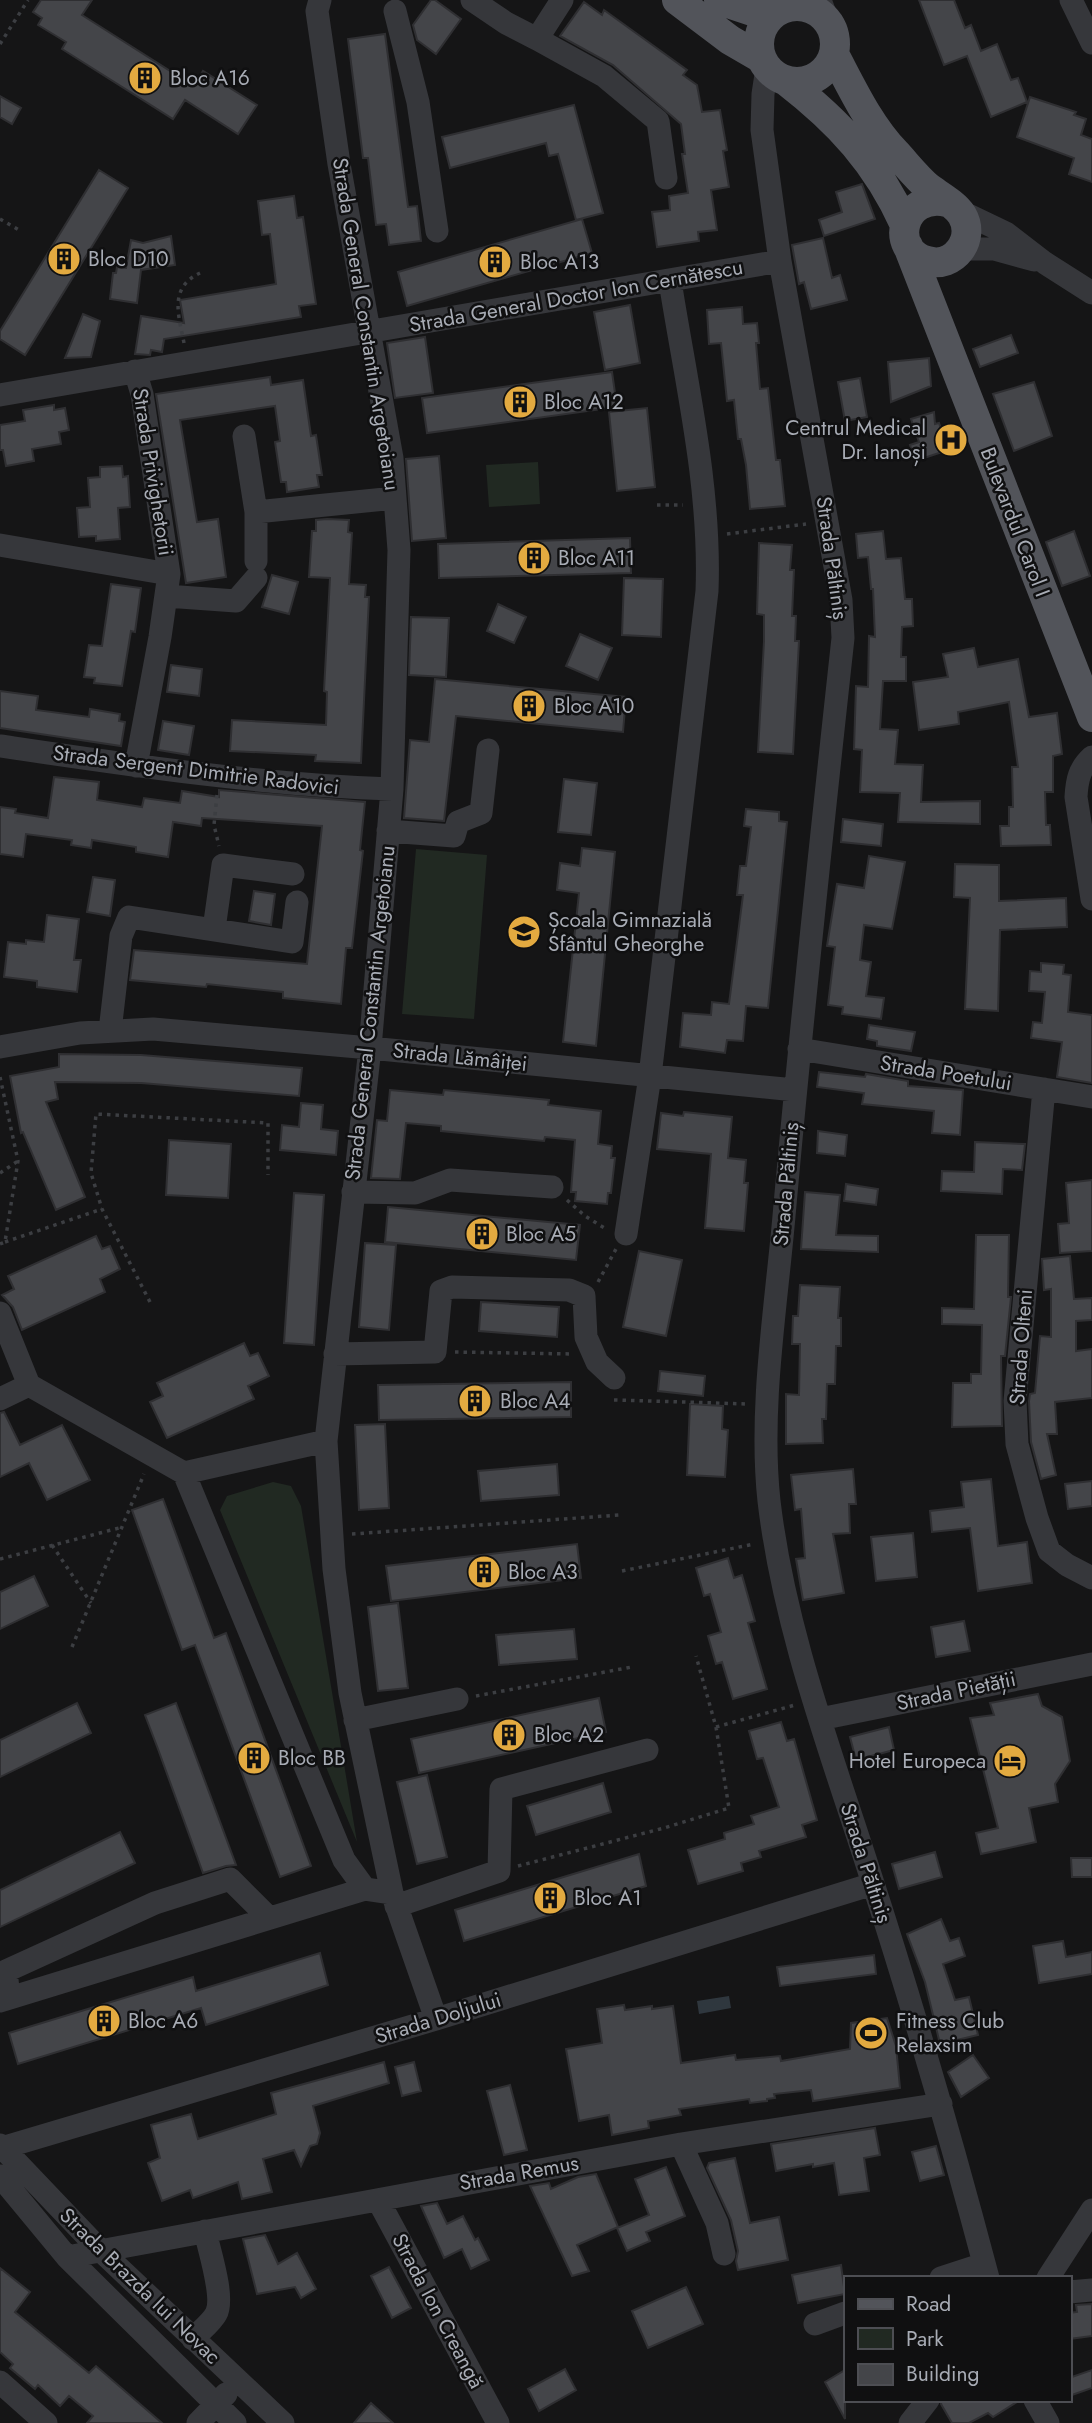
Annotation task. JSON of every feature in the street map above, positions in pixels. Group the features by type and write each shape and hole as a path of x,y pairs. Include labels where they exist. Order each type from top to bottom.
{"main road":[{"name":"Bulevardul Carol I","path":"677,0 813,102 873,166 890,192 939,327 1092,717"},
{"path":"719,0 777,9 807,7 820,13 825,12 835,44 829,66 821,75 798,83 771,69 758,43 761,29 777,9"},
{"path":"834,54 883,139 926,185 963,216 967,233 948,279 939,327"},
{"path":"952,206 933,200 924,202 910,213 906,235 915,256 926,261 938,263 949,260 960,251"}],"street":[{"name":"Strada General Constantin Argetoianu","path":"320,0 317,11 339,164 392,458 399,550 392,789 370,1048 326,1441 332,1535 355,1720 394,1900 436,2019"},
{"path":"472,0 506,23 604,76 658,121 666,178"},
{"path":"537,39 562,0"},
{"path":"1071,0 1092,43"},
{"path":"393,4 418,102 437,231"},
{"name":"Strada Păltiniș","path":"771,69 763,94 762,130 780,261 841,600 843,638 795,1090 767,1405 765,1458 787,1603 817,1709 941,2104 986,2271"},
{"path":"952,206 1006,233 1045,263 1092,293"},
{"path":"960,251 994,249 1045,263"},
{"name":"Strada General Doctor Ion Cernătescu","path":"0,395 780,261"},
{"path":"626,1234 650,1076 707,591 709,546 702,478 670,281"},
{"name":"Strada Privighetorii","path":"135,370 142,394 167,585 136,766"},
{"path":"167,585 236,601 256,570 256,512 244,436"},
{"path":"256,512 395,498"},
{"name":"Strada Privighetorii","path":"0,545 167,585"},
{"name":"Strada Sergent Dimitrie Radovici","path":"0,746 218,775 350,788 392,789"},
{"path":"388,831 454,836 458,822 481,813 488,750"},
{"path":"1092,758 1083,765 1077,780 1076,797 1092,899"},
{"path":"214,929 223,865 293,874"},
{"path":"110,1031 121,936 129,917 292,942 298,902"},
{"name":"Strada Lămâiței","path":"0,1047 80,1033 153,1029 795,1090"},
{"name":"Strada Poetului","path":"799,1049 1092,1097"},
{"name":"Strada Olteni","path":"1044,1089 1015,1401 1017,1444 1049,1552 1092,1578"},
{"path":"353,1192 415,1193 450,1180 552,1187"},
{"path":"335,1354 435,1352 441,1291 452,1287 569,1290 584,1296 586,1337 597,1363 614,1389"},
{"path":"0,1313 29,1385 184,1473 344,1860 365,1889 394,1900 499,1871 501,1789 647,1750"},
{"path":"0,1398 29,1385"},
{"path":"184,1473 326,1441"},
{"name":"Strada Pietății","path":"817,1709 1092,1664"},
{"path":"355,1720 457,1699"},
{"path":"269,1918 230,1879 155,1903 6,1971 4,1999 365,1889"},
{"name":"Strada Doljului","path":"1,2147 436,2019 873,1884"},
{"name":"Strada Remus","path":"67,2257 681,2144 941,2104"},
{"path":"681,2144 717,2223 724,2254"},
{"name":"Strada Brazda lui Novac","path":"1,2147 100,2250 284,2423"},
{"name":"Strada Brazda lui Novac","path":"0,2176 67,2257 235,2423"},
{"name":"Strada Ion Creangă","path":"378,2200 498,2423"},
{"path":"1049,2276 1092,2210"},
{"path":"193,2339 215,2316 218,2308 219,2297 205,2231"},
{"path":"954,2276 986,2271"},
{"path":"1071,2292 1092,2290"},
{"path":"815,2324 844,2313"},
{"path":"0,2382 46,2423"},
{"path":"198,2423 214,2404 239,2382"},
{"path":"910,2423 926,2402"},
{"path":"1036,2402 1048,2423"}],"path":[{"path":"0,44 28,0"},
{"path":"0,219 19,230"},
{"path":"187,362 176,299 182,289 200,273"},
{"path":"657,505 704,505"},
{"path":"741,532 828,521"},
{"path":"218,775 214,825 223,865"},
{"path":"0,1077 18,1161 2,1243 102,1209"},
{"path":"150,1302 102,1209 91,1173 96,1114 268,1123 268,1175"},
{"path":"0,1173 18,1161"},
{"path":"552,1187 585,1216 612,1232 626,1234 610,1257 599,1281 584,1296"},
{"path":"435,1352 593,1354"},
{"path":"614,1389 767,1405"},
{"path":"72,1647 152,1455"},
{"path":"332,1535 620,1515"},
{"path":"0,1559 123,1527"},
{"path":"622,1572 776,1540"},
{"path":"52,1545 91,1602"},
{"path":"499,1871 664,1828 729,1808 716,1727 696,1656"},
{"path":"457,1699 632,1667"},
{"path":"716,1727 817,1709"}],"green space":[{"path":"538,462 540,504 489,507 486,465"},
{"path":"416,849 487,855 474,1019 402,1014"},
{"path":"273,1482 291,1486 301,1506 357,1842 220,1510 227,1496"}],"shaded area":[{"path":"729,1996 731,2008 699,2014 697,2001"}],"building":[{"name":"Bloc A16","path":"41,0 92,0 82,15 194,86 203,71 257,105 238,134 185,100 173,119 62,49 66,42 38,25 42,18 33,12"},
{"path":"431,0 435,0 461,19 436,54 417,40 413,25"},
{"path":"919,0 954,0 965,28 971,25 981,51 997,44 1011,80 1018,78 1027,102 991,117 967,56 944,65"},
{"path":"584,2 602,15 604,10 687,70 683,75 697,85 702,112 720,110 727,150 723,151 729,187 711,190 717,230 698,232 699,241 657,247 652,212 670,210 669,196 688,193 681,124 613,65 560,36"},
{"path":"385,34 408,207 417,206 421,241 389,245 386,224 376,225 368,158 363,158 348,39"},
{"path":"0,96 21,108 12,124 0,117"},
{"path":"1030,97 1076,112 1074,115 1086,119 1081,135 1092,139 1092,182 1069,174 1074,158 1017,137"},
{"path":"574,105 603,213 576,220 558,154 549,156 546,143 450,168 442,137"},
{"name":"Bloc D10","path":"99,170 128,188 25,355 0,339 0,331"},
{"path":"862,184 875,219 824,236 819,220 842,212 836,192"},
{"path":"294,196 297,218 303,217 316,304 299,306 301,317 164,339 162,352 151,350 150,355 135,354 141,316 184,323 180,300 276,284 270,234 262,235 258,201"},
{"name":"Bloc A13","path":"582,219 592,253 407,306 398,272"},
{"path":"171,236 175,265 141,270 137,303 110,299 113,273 116,273 117,267 126,268 131,240 143,243"},
{"path":"823,238 832,278 840,275 847,300 811,309 804,282 799,284 792,245"},
{"path":"630,305 640,363 605,370 594,312"},
{"path":"742,307 743,324 757,323 760,389 768,388 776,460 780,460 785,506 750,509 746,465 741,439 738,439 734,400 727,401 721,343 709,344 707,310"},
{"path":"83,314 100,321 91,357 65,358"},
{"path":"1011,335 1018,353 980,367 973,349"},
{"path":"425,337 433,393 395,398 387,343"},
{"path":"929,358 931,386 891,402 888,362"},
{"name":"Bloc A12","path":"612,372 617,407 427,433 422,398"},
{"path":"270,377 271,385 303,380 311,436 316,435 322,475 317,475 319,487 287,492 286,482 281,482 275,442 280,441 275,406 180,420 197,522 218,519 226,577 186,583 156,394"},
{"path":"860,378 867,417 845,421 838,382"},
{"path":"1034,382 1052,436 1014,451 993,394"},
{"path":"54,405 54,410 65,408 69,430 59,432 61,444 32,449 34,461 6,466 3,450 0,450 0,425 25,421 23,410"},
{"path":"647,408 655,487 617,491 609,412"},
{"path":"934,412 935,424 939,423 948,450 915,461 910,445 919,442 911,419"},
{"path":"439,456 446,538 412,541 406,459"},
{"path":"122,466 123,477 128,476 130,507 118,508 120,539 96,541 96,536 79,537 77,508 90,507 88,478 100,477 100,467"},
{"path":"316,520 349,520 348,532 352,533 349,584 366,585 365,597 369,597 361,763 315,761 316,755 230,751 232,720 326,725 327,692 324,691 330,578 309,577 312,531 316,531"},
{"path":"883,531 886,559 901,558 905,599 912,599 913,626 902,627 901,657 906,657 906,681 883,681 880,729 898,730 895,764 923,765 921,802 980,801 980,824 898,822 900,793 860,792 862,750 854,749 856,686 868,687 869,636 875,637 873,589 868,557 858,558 856,534"},
{"path":"1074,531 1090,576 1062,586 1046,542"},
{"name":"Bloc A11","path":"630,538 631,573 439,578 438,544"},
{"path":"759,543 792,545 792,616 796,616 795,641 799,641 793,754 758,752 764,641 764,615 757,614"},
{"path":"272,575 298,582 289,614 262,607"},
{"path":"624,578 663,579 661,637 622,635"},
{"path":"111,584 141,588 135,632 131,631 122,686 94,683 95,678 84,677 89,645 102,646"},
{"path":"498,604 526,617 514,643 487,631"},
{"path":"411,617 449,618 446,677 409,675"},
{"path":"580,634 612,648 598,680 566,666"},
{"path":"974,648 978,667 1018,659 1029,717 1057,713 1062,754 1053,756 1053,792 1045,792 1046,825 1050,825 1051,845 1001,846 1000,826 1009,826 1009,807 1013,807 1012,767 1018,767 1009,702 958,712 959,724 919,730 913,682 948,677 943,654"},
{"path":"171,665 202,669 199,696 167,692"},
{"name":"Bloc A10","path":"435,679 626,697 623,732 456,716 444,821 404,818 410,740 429,742"},
{"path":"0,691 38,696 36,710 89,717 90,709 120,714 119,721 125,722 121,746 0,728"},
{"path":"163,721 194,726 189,755 158,750"},
{"path":"54,777 99,782 97,800 142,807 144,798 180,803 182,791 219,797 219,790 365,802 360,850 363,851 352,948 346,948 341,1004 283,998 283,992 130,980 134,950 307,964 322,826 202,818 201,826 173,822 168,857 136,852 136,847 92,840 91,848 71,845 72,840 26,834 23,857 0,854 0,807 16,809 15,813 48,818"},
{"path":"564,779 597,783 591,835 558,832"},
{"path":"746,809 779,812 779,821 787,822 768,1008 746,1006 743,1041 727,1040 725,1053 680,1047 683,1013 711,1015 712,1002 729,1004 743,895 737,895 740,866 746,866 751,827 744,826"},
{"path":"843,819 883,824 881,846 841,842"},
{"path":"582,848 615,852 596,1046 563,1042 579,893 557,890 560,863 580,866"},
{"path":"869,856 905,862 892,929 864,925 860,960 871,962 866,996 884,998 881,1019 842,1014 843,1007 828,1005 835,947 827,946 837,884 864,888"},
{"path":"955,864 999,865 999,901 1066,898 1067,927 1000,930 998,1011 965,1009 970,898 954,897"},
{"path":"93,877 115,880 110,916 87,912"},
{"path":"254,891 275,894 271,925 249,921"},
{"path":"47,915 79,919 74,960 81,960 77,992 37,987 37,981 4,977 8,942 44,942"},
{"path":"1041,963 1064,965 1063,974 1071,975 1068,1012 1092,1015 1092,1083 1057,1077 1062,1042 1031,1038 1033,1022 1042,1023 1045,992 1029,991 1030,971 1041,972"},
{"path":"869,1025 915,1032 911,1051 877,1046 877,1041 867,1039"},
{"path":"59,1054 141,1055 302,1068 299,1096 141,1083 55,1082 58,1099 46,1102 85,1197 56,1210 23,1132 21,1133 10,1076 59,1067"},
{"path":"819,1072 865,1077 866,1074 908,1081 908,1086 963,1090 960,1135 932,1133 934,1111 862,1104 864,1093 817,1087"},
{"path":"390,1090 443,1095 444,1090 549,1100 548,1105 601,1111 598,1144 612,1146 611,1158 615,1158 607,1204 575,1201 576,1192 571,1192 575,1140 545,1137 544,1141 441,1131 441,1126 406,1123 400,1179 371,1178 377,1120 387,1121"},
{"path":"301,1103 323,1105 321,1129 338,1131 336,1155 280,1150 282,1125 299,1127"},
{"path":"684,1112 732,1117 728,1158 746,1160 744,1183 748,1183 744,1231 705,1228 711,1154 657,1149 661,1113 683,1116"},
{"path":"818,1131 847,1135 845,1156 817,1153"},
{"path":"169,1140 231,1144 228,1198 166,1195"},
{"path":"975,1142 1025,1144 1022,1170 1003,1169 1002,1194 941,1191 942,1171 974,1172"},
{"path":"1092,1180 1092,1251 1060,1253 1058,1224 1069,1223 1066,1183"},
{"path":"846,1184 878,1189 876,1205 844,1201"},
{"path":"805,1192 840,1195 836,1235 878,1236 878,1252 801,1249"},
{"path":"294,1193 324,1195 314,1345 284,1343"},
{"name":"Bloc A5","path":"388,1207 580,1225 576,1260 385,1242"},
{"path":"976,1235 1009,1235 1008,1297 1011,1297 1005,1356 1001,1356 1002,1426 952,1427 953,1383 971,1383 971,1374 981,1374 982,1325 942,1324 942,1308 974,1309"},
{"path":"96,1236 102,1249 110,1246 120,1269 100,1279 105,1292 22,1330 13,1307 2,1295 14,1289 8,1276"},
{"path":"365,1243 396,1245 389,1330 359,1327"},
{"path":"639,1251 682,1260 666,1336 623,1327"},
{"path":"1070,1256 1074,1299 1092,1298 1092,1320 1076,1321 1076,1351 1092,1349 1092,1398 1055,1402 1057,1434 1047,1434 1056,1475 1041,1479 1031,1442 1029,1401 1030,1394 1035,1393 1040,1336 1051,1337 1051,1289 1044,1290 1042,1259"},
{"path":"800,1285 840,1287 838,1318 841,1318 841,1346 836,1346 835,1384 827,1384 826,1419 822,1419 823,1443 786,1444 786,1394 799,1395 800,1344 792,1344 793,1316 798,1316"},
{"path":"481,1302 559,1307 557,1337 479,1331"},
{"path":"244,1343 250,1356 258,1353 269,1376 248,1386 254,1399 167,1438 150,1402 163,1396 157,1383"},
{"path":"660,1371 705,1376 703,1396 658,1391"},
{"name":"Bloc A4","path":"571,1382 571,1417 379,1420 378,1385"},
{"path":"690,1404 723,1406 722,1429 728,1430 725,1477 687,1475"},
{"path":"4,1412 20,1445 62,1425 90,1480 47,1500 29,1463 0,1477 0,1413"},
{"path":"385,1424 389,1508 359,1510 355,1425"},
{"path":"557,1464 559,1495 481,1501 478,1471"},
{"path":"853,1469 856,1504 849,1504 850,1533 833,1534 844,1593 803,1600 796,1559 805,1558 801,1509 795,1510 791,1475"},
{"path":"991,1479 998,1546 1027,1542 1032,1583 978,1591 970,1528 932,1532 930,1511 964,1507 961,1482"},
{"path":"1092,1481 1092,1506 1068,1509 1065,1484"},
{"name":"Bloc BB","path":"163,1499 214,1638 226,1633 311,1866 280,1877 195,1645 182,1650 132,1510"},
{"path":"913,1533 917,1577 876,1581 871,1537"},
{"name":"Bloc A3","path":"577,1544 581,1578 391,1601 386,1566"},
{"path":"728,1558 734,1578 742,1575 755,1621 748,1623 767,1689 733,1699 722,1662 716,1664 708,1636 721,1632 710,1594 704,1596 696,1568"},
{"path":"34,1576 48,1606 0,1629 0,1592"},
{"path":"398,1603 408,1688 378,1691 368,1607"},
{"path":"964,1621 970,1651 936,1657 931,1627"},
{"path":"574,1629 577,1659 499,1665 496,1635"},
{"path":"1038,1694 1042,1706 1062,1717 1070,1761 1055,1784 1058,1802 1029,1808 1036,1842 981,1854 976,1833 998,1828 970,1718 994,1715 990,1703"},
{"name":"Bloc A2","path":"599,1698 606,1732 419,1773 411,1739"},
{"path":"77,1703 91,1733 0,1777 0,1740"},
{"path":"176,1703 236,1865 203,1873 145,1715"},
{"path":"781,1722 787,1741 794,1739 817,1820 802,1825 806,1837 759,1851 761,1857 741,1863 743,1871 698,1884 688,1850 725,1839 724,1833 754,1824 751,1816 779,1807 763,1758 757,1759 749,1731"},
{"path":"889,1727 894,1750 856,1760 850,1737"},
{"path":"427,1775 447,1857 417,1864 397,1782"},
{"path":"603,1783 611,1812 536,1835 527,1806"},
{"path":"120,1832 135,1863 0,1927 0,1890"},
{"path":"935,1852 942,1877 899,1889 892,1864"},
{"name":"Bloc A1","path":"639,1854 646,1886 464,1941 455,1910"},
{"path":"1071,1858 1092,1858 1092,1877 1072,1877"},
{"path":"941,1919 950,1941 959,1938 965,1956 943,1964 955,2000 969,1997 978,2035 940,2044 925,1982 907,1934"},
{"path":"1063,1941 1066,1957 1092,1952 1092,1974 1039,1983 1033,1946"},
{"path":"320,1953 328,1985 206,2025 201,2008 18,2064 9,2033 193,1977 196,1991"},
{"path":"874,1955 876,1974 780,1986 777,1967"},
{"path":"624,2005 625,2010 673,2006 681,2063 735,2055 736,2060 780,2056 781,2061 850,2049 851,2023 887,2018 896,2046 900,2088 813,2101 811,2090 774,2094 775,2098 767,2101 750,2103 749,2099 679,2109 681,2115 648,2121 649,2128 612,2135 609,2115 579,2121 566,2049 602,2043 597,2009"},
{"path":"973,2055 989,2078 961,2097 948,2072"},
{"path":"384,2062 389,2083 313,2106 320,2133 317,2144 310,2146 301,2166 294,2150 263,2159 272,2192 242,2199 238,2182 193,2198 190,2190 162,2201 148,2163 160,2158 151,2125 191,2114 198,2139 276,2114 271,2093"},
{"path":"414,2062 421,2091 402,2096 395,2067"},
{"path":"510,2085 527,2150 504,2155 487,2091"},
{"path":"875,2128 880,2155 864,2158 869,2191 839,2195 834,2163 776,2171 771,2144"},
{"path":"936,2146 944,2175 920,2181 912,2152"},
{"path":"735,2158 750,2223 779,2217 788,2260 738,2270 738,2251 731,2220 707,2168 709,2163"},
{"path":"666,2167 685,2216 646,2232 650,2241 627,2251 617,2228 649,2215 635,2179"},
{"path":"596,2174 618,2227 577,2245 589,2271 572,2276 530,2186 549,2183 551,2189 578,2177"},
{"path":"437,2203 447,2224 463,2216 489,2260 471,2269 462,2249 444,2258 421,2206"},
{"path":"265,2235 278,2264 297,2253 316,2289 301,2298 295,2287 257,2294 243,2239"},
{"path":"841,2265 844,2294 798,2303 792,2275"},
{"path":"389,2267 411,2308 392,2318 371,2276"},
{"path":"0,2268 30,2292 15,2312 89,2373 96,2366 162,2423 87,2423 93,2416 69,2396 60,2406 38,2385 35,2389 10,2368 13,2364 0,2352"},
{"path":"686,2287 703,2324 648,2348 632,2311"},
{"path":"1092,2304 1092,2336 1071,2339 1071,2313 1077,2312 1076,2305"},
{"path":"565,2369 576,2390 539,2411 528,2389"},
{"path":"1092,2370 1092,2388 1071,2395 1071,2377"},
{"path":"844,2371 845,2419 825,2382"},
{"path":"1017,2402 993,2417 988,2413 969,2423 952,2423 941,2404"},
{"path":"371,2403 393,2423 354,2423"}],"place":[{"name":"Bloc A16","path":"145,78"},
{"name":"Bloc D10","path":"64,259"},
{"name":"Bloc A13","path":"495,262"},
{"name":"Bloc A12","path":"520,402"},
{"name":"Centrul Medical Dr. Ianoși","path":"951,440"},
{"name":"Bloc A11","path":"534,558"},
{"name":"Bloc A10","path":"529,706"},
{"name":"Școala Gimnazială Sfântul Gheorghe","path":"524,932"},
{"name":"Bloc A5","path":"482,1234"},
{"name":"Bloc A4","path":"475,1401"},
{"name":"Bloc A3","path":"484,1572"},
{"name":"Bloc A2","path":"509,1735"},
{"name":"Bloc BB","path":"254,1758"},
{"name":"Hotel Europeca","path":"1010,1761"},
{"name":"Bloc A1","path":"550,1898"},
{"name":"Bloc A6","path":"104,2021"},
{"name":"Fitness Club Relaxsim","path":"871,2033"}]}
